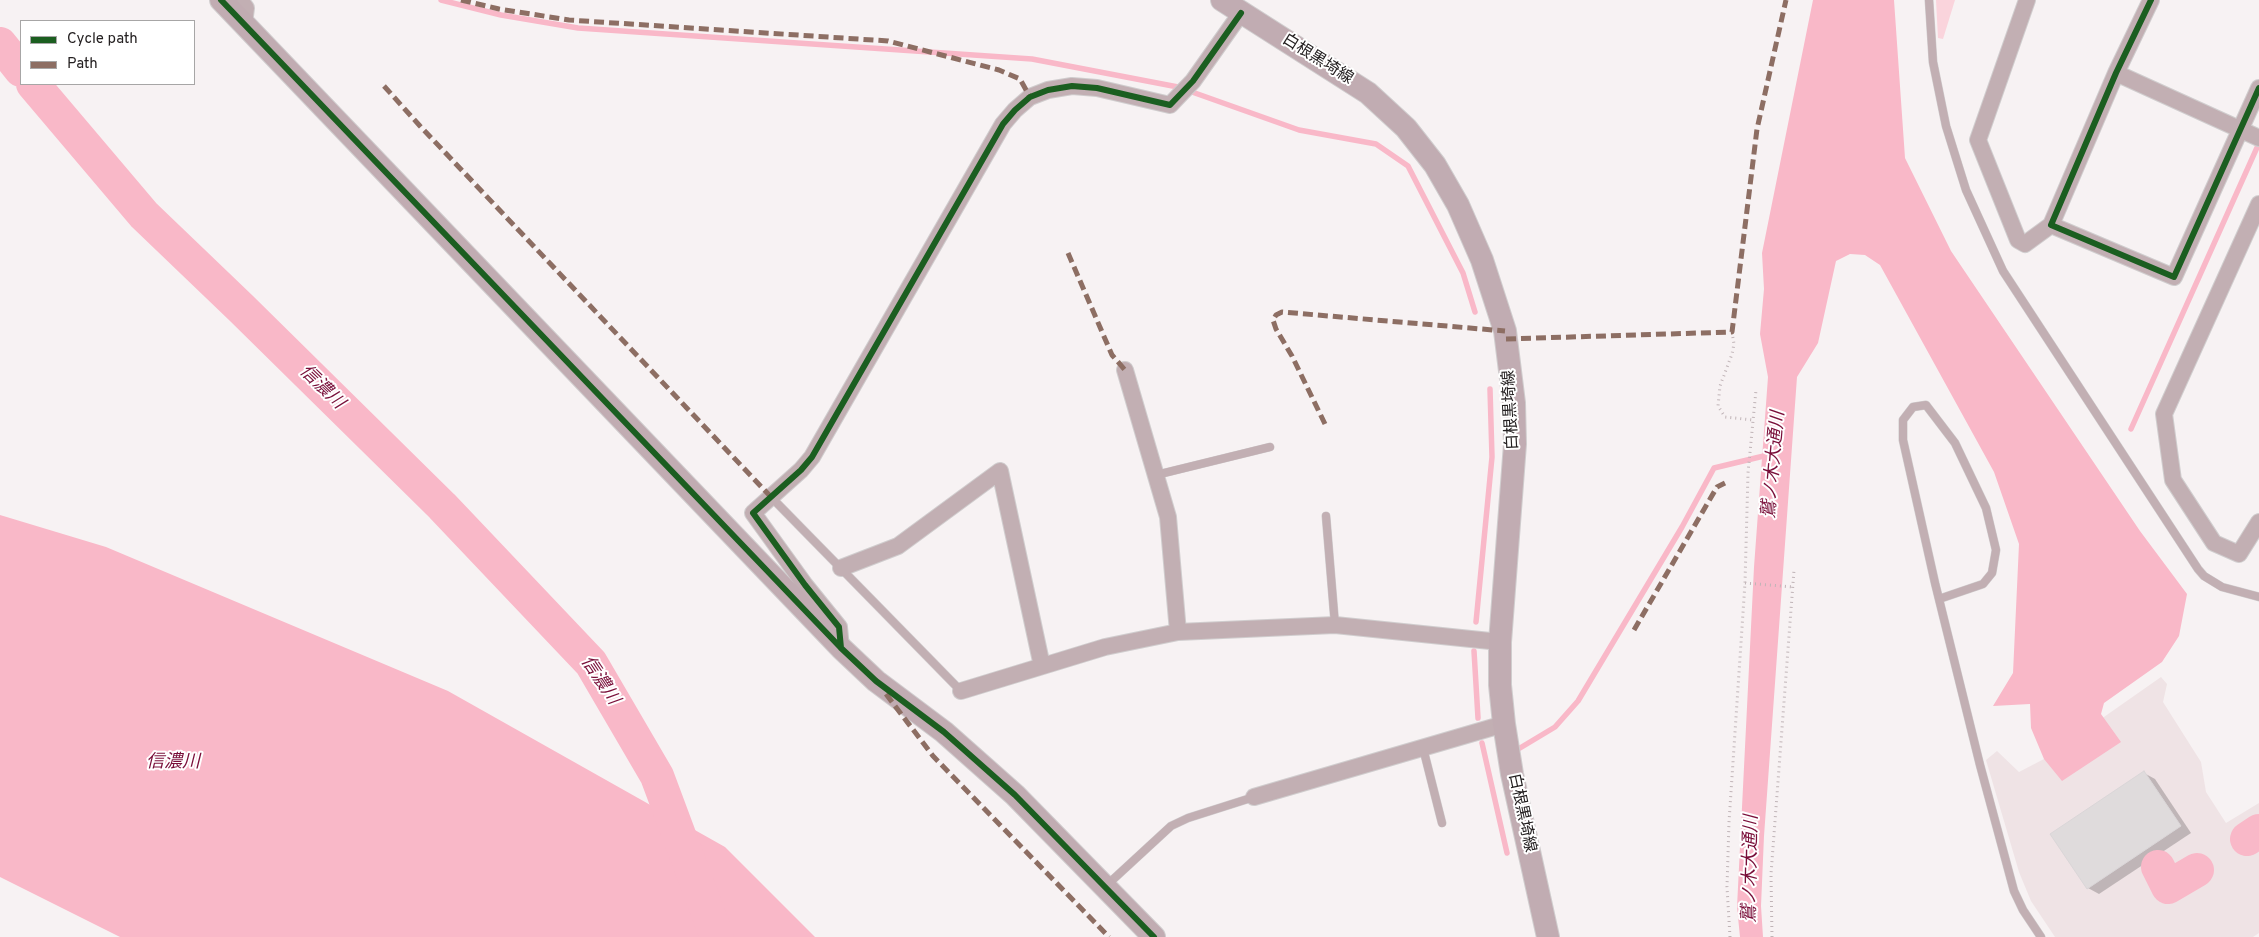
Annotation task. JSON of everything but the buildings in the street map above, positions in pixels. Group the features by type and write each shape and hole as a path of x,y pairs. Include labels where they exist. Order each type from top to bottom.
{"street":[{"path":"221,0 841,648 876,681 944,732 1016,795 1154,937"},
{"path":"240,0 246,8 244,24"},
{"name":"白根黒埼線","path":"1222,0 1368,93 1406,128 1435,165 1458,205 1482,260 1505,331 1514,402 1515,444 1500,642 1500,685 1512,774 1548,937"},
{"path":"2027,0 1978,140 2018,240 2025,244 2051,224 2116,73 2151,0"},
{"path":"841,648 839,627 805,585 753,513 801,470 812,457 1002,124 1015,110 1030,97 1048,90 1072,86 1097,88 1170,105 1193,82 1241,13"},
{"path":"2116,73 2259,138"},
{"path":"2051,224 2174,277 2259,88"},
{"path":"2259,204 2164,414 2173,480 2214,542 2239,554 2259,522"},
{"path":"1125,370 1168,517 1178,632"},
{"path":"841,568 898,546 1000,471 1042,666"},
{"path":"961,691 1105,647 1178,632 1335,625 1500,642"},
{"path":"1254,796 1504,724"}],"lane":[{"path":"1929,0 1933,62 1946,126 1966,190 2003,271 2198,569 2204,576 2222,587 2259,597"},
{"path":"1939,599 1983,584 1992,573 1996,550 1986,508 1955,443 1926,405 1913,407 1903,420 1903,440 1939,599 1980,765 2014,891 2023,910 2041,937"},
{"path":"1156,475 1270,447"},
{"path":"771,497 961,691"},
{"path":"1326,516 1335,625"},
{"path":"1423,748 1442,823"},
{"path":"1106,886 1172,826 1188,818 1254,796"}],"path":[{"path":"1732,332 1734,344 1720,386 1718,406 1725,417 1753,420"},
{"path":"1730,937 1727,887 1729,822 1747,584 1748,473 1756,390"},
{"path":"1772,937 1771,874 1794,570"},
{"path":"1747,584 1793,586"}],"shaded area":[{"path":"1936,0 1955,0 1943,39 1938,38"},
{"path":"2161,677 2167,684 2163,702 2201,762 2206,792 2226,823 2259,803 2259,933 2253,937 2055,937 2031,901 2019,872 1986,760 1997,751 2019,772 2044,759"}],"water":[{"name":"鷲ノ木大通川","path":"1813,0 1894,0 1905,158 1951,251 2140,531 2187,594 2179,636 2162,662 2104,703 2101,714 2121,742 2062,781 2044,759 2031,728 2030,704 1993,706 2013,673 2019,544 1994,472 1880,265 1865,255 1850,254 1836,261 1818,343 1797,377 1764,836 1761,906 1763,937 1740,937 1737,907 1754,567 1768,377 1760,334 1764,289 1762,253"},
{"name":"信濃川","path":"0,515 106,547 448,691 725,847 815,937 120,937 0,877"}],"waterway":[{"path":"441,0 501,15 578,28 1032,59 1178,87 1299,130 1376,144 1408,166 1463,273 1475,312"},
{"name":"信濃川","path":"0,44 20,69"},
{"name":"信濃川","path":"34,85 144,215 442,506 591,663 657,776 717,937"},
{"path":"2131,429 2259,143"},
{"path":"1476,622 1492,457 1490,389"},
{"name":"鷲ノ木大通川","path":"1520,748 1555,727 1578,701 1682,527 1714,468 1768,455"},
{"path":"1474,651 1478,718"},
{"path":"1482,743 1507,853"},
{"path":"2247,839 2259,831"},
{"path":"2158,867 2168,887 2197,870"}],"marked path":[{"path":"461,0 499,9 569,20 888,41 999,70 1020,79 1030,97"},
{"path":"1506,339 1732,332 1757,129 1786,0"},
{"path":"384,86 771,497"},
{"path":"1068,253 1112,355 1125,370"},
{"path":"1325,424 1292,356 1276,329 1273,320 1276,315 1282,312 1505,331"},
{"path":"1634,630 1717,487 1725,483"},
{"path":"886,694 933,756 1109,937"}],"cycle path":[{"path":"221,0 841,648 876,681 944,732 1015,795 1154,937"},
{"path":"2151,0 2116,73 2051,225 2174,277 2259,88"},
{"path":"841,648 839,627 805,585 753,513 801,470 812,457 1003,124 1015,110 1030,97 1048,90 1072,86 1097,88 1170,105 1193,81 1241,13"}]}
